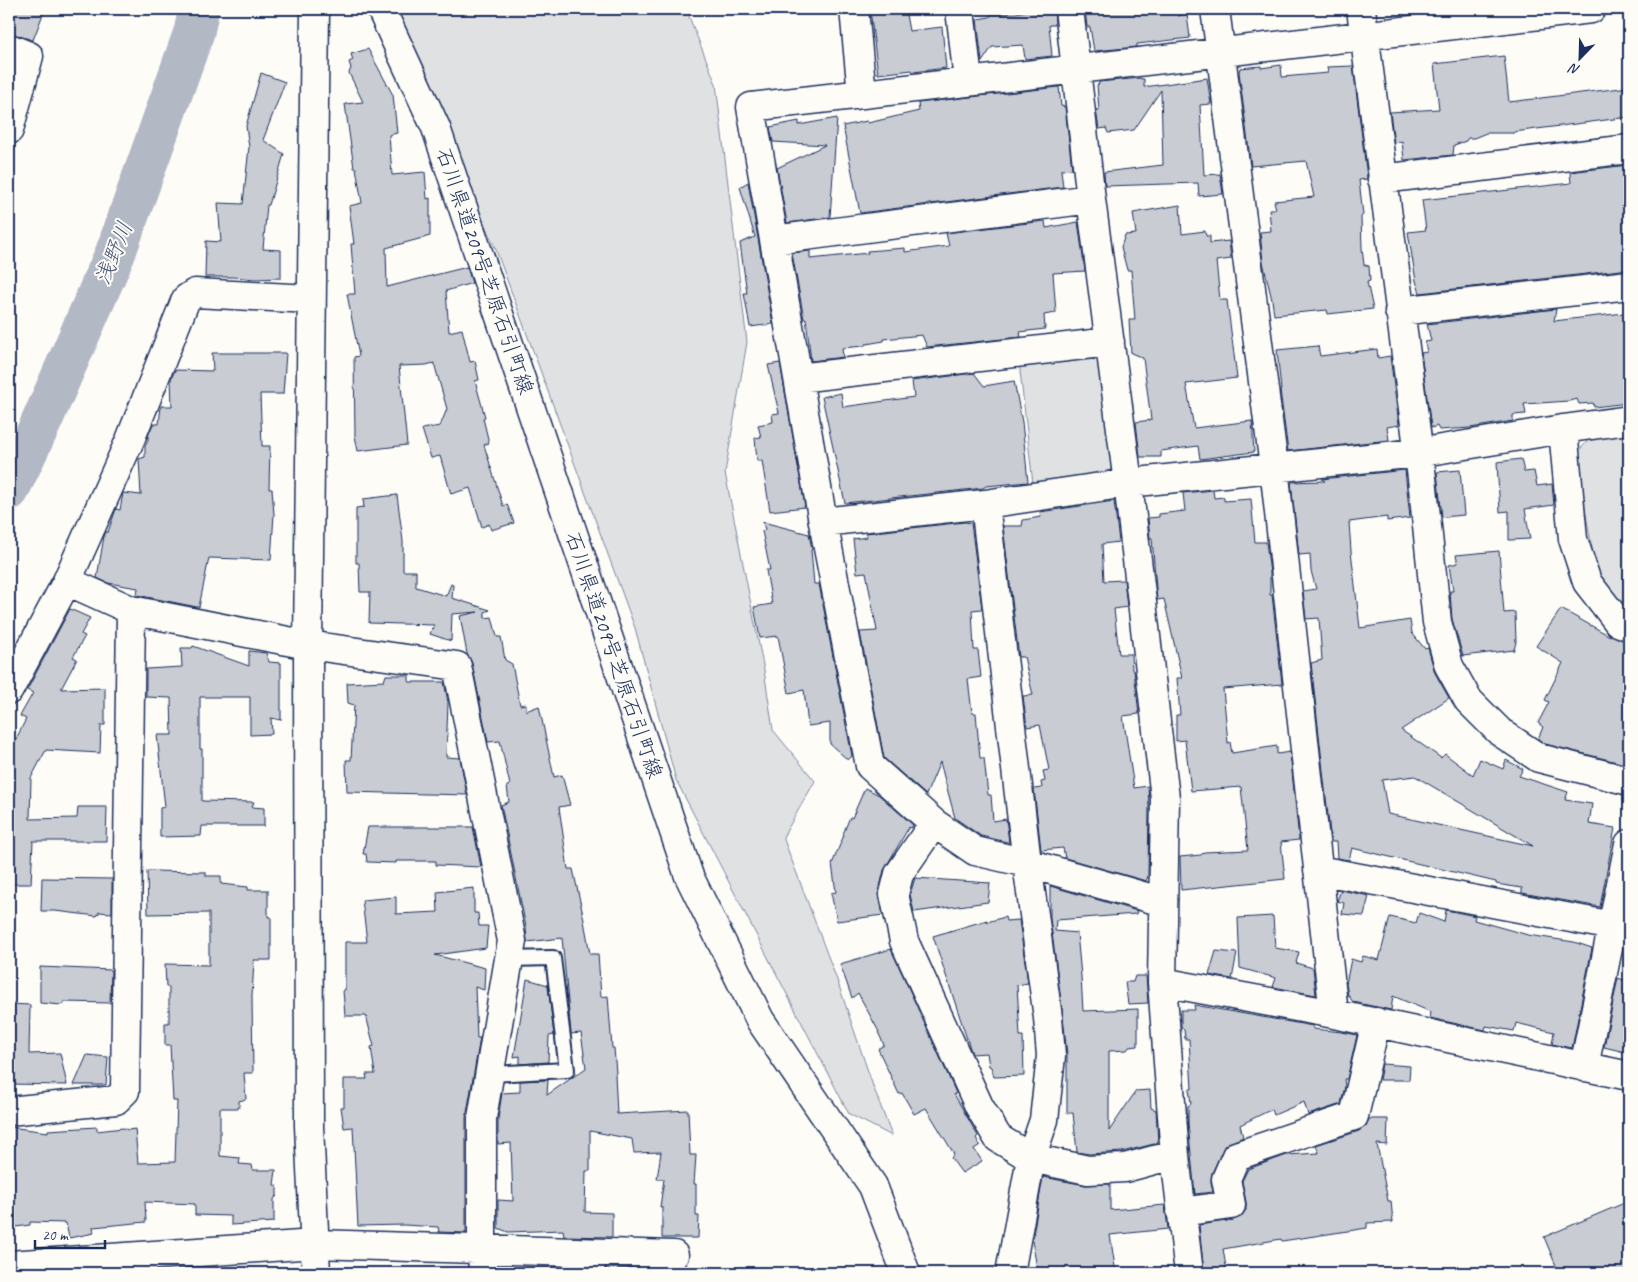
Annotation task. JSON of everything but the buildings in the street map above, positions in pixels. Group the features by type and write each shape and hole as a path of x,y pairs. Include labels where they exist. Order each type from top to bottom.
{"street":[{"path":"315,9 308,645 309,1126 316,1273"},
{"name":"石川県道209号芝原石引町線","path":"381,9 436,128 689,876 760,1020 873,1186 906,1273"},
{"path":"854,9 862,94"},
{"path":"960,9 968,81"},
{"path":"1069,9 1166,798 1162,982 1175,1156 1189,1273"},
{"path":"1215,9 1274,467 1334,1014"},
{"path":"1361,9 1426,514 1437,622 1450,666 1468,700 1500,732 1539,758 1629,781"},
{"path":"1163,902 1027,862 975,851 934,823 870,766 824,522 751,108 968,81 1364,36 1513,14 1591,9"},
{"path":"9,48 29,56 9,130"},
{"path":"1382,178 1629,149"},
{"path":"774,240 1091,199"},
{"path":"1399,311 1629,285"},
{"path":"9,690 67,581 130,440 186,299 195,293 311,299"},
{"path":"798,378 1110,342"},
{"path":"824,522 985,504 1128,483 1417,452 1629,420"},
{"path":"1563,429 1573,539 1587,582 1618,622 1629,626"},
{"path":"985,504 1027,862 1048,1018 1051,1056 1044,1120 1030,1158 1010,1273"},
{"path":"67,581 131,610 308,645 457,666 512,941 482,1118 482,1261"},
{"path":"9,1111 116,1100 125,1091 131,610"},
{"path":"934,823 899,874 894,894 904,941 979,1106 998,1138 1030,1158 1088,1170 1125,1168 1175,1156"},
{"path":"1584,1067 1621,928 1629,844"},
{"path":"1318,870 1621,928"},
{"path":"1162,982 1376,1022 1629,1076"},
{"path":"1181,1212 1231,1205 1226,1179 1236,1156 1354,1116 1376,1022"},
{"path":"9,1265 314,1244 482,1261 596,1263 675,1260"}],"lane":[{"path":"490,1074 567,1070 553,958 509,959"}],"shaded area":[{"path":"388,9 686,9 716,84 747,342 725,473 764,670 773,730 815,781 783,837 837,980 892,1136 849,1114 676,780 635,628 496,250"},
{"path":"1098,357 1113,466 1109,472 1033,484 1019,362"},
{"path":"1629,433 1629,608 1622,604 1597,576 1577,453 1590,438"}],"waterway":[{"name":"浅野川","path":"9,490 41,423 115,254 194,32 199,9"}]}
